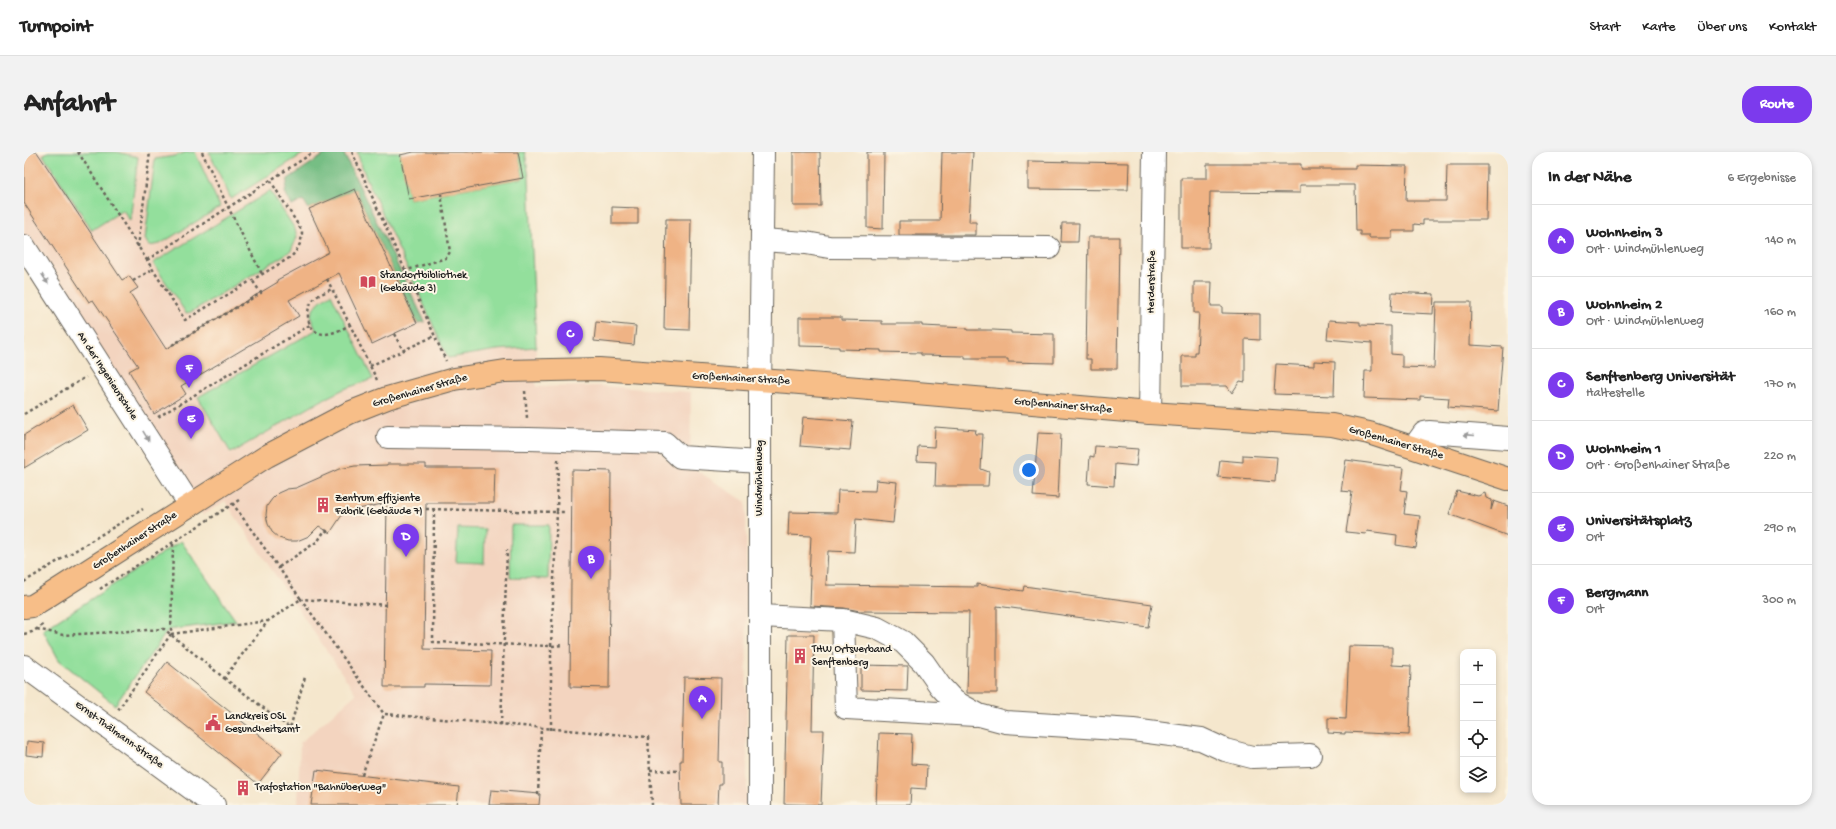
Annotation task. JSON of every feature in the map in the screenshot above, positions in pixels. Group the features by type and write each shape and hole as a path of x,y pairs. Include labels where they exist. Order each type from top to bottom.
{"main road":[{"name":"Großenhainer Straße","path":"24,607 32,606 45,598 267,456 349,413 387,398 454,379 505,371 599,369 760,380 1150,413 1332,425 1369,433 1508,479"}],"street":[{"name":"Windmühlenweg","path":"760,805 760,380 763,152"},
{"name":"Herderstraße","path":"1150,413 1154,152"},
{"path":"762,240 806,243 829,247 1049,248"},
{"name":"An der Ingenieurschule","path":"24,246 190,505"},
{"path":"1414,447 1424,433 1429,432 1508,438"},
{"path":"388,437 665,443 680,457 760,462"},
{"path":"760,616 843,620 877,628 903,642 924,663 940,686 954,701 979,715"},
{"path":"843,620 846,708 979,715 1005,722 1133,730 1201,739 1225,750 1252,757 1310,755"},
{"name":"Ernst-Thälmann-Straße","path":"24,666 214,805"}],"path":[{"path":"78,152 185,320 291,258 302,241 302,231 270,180"},
{"path":"138,247 150,152"},
{"path":"202,152 262,274"},
{"path":"147,260 314,152"},
{"path":"352,152 404,271 454,379"},
{"path":"404,271 446,258 450,252 441,194"},
{"path":"133,281 153,269"},
{"path":"172,345 260,292 252,280"},
{"path":"327,280 387,398"},
{"path":"332,289 314,299 309,307 306,315 310,325 316,332 325,334 335,332 350,325"},
{"path":"141,428 310,325"},
{"path":"394,334 403,350"},
{"path":"370,366 434,336"},
{"path":"24,414 102,368"},
{"path":"525,388 529,439"},
{"path":"171,404 174,408"},
{"path":"551,730 558,440"},
{"path":"221,486 384,714 551,730 648,737 652,805"},
{"path":"95,592 234,505 244,496"},
{"path":"24,582 144,508"},
{"path":"426,509 564,512"},
{"path":"434,509 433,642 552,646 563,645"},
{"path":"279,567 318,541 325,530 330,533"},
{"path":"107,726 171,634 173,544"},
{"path":"501,725 505,644 507,550"},
{"path":"224,678 268,621 301,599 386,605"},
{"path":"24,634 37,629 50,621"},
{"path":"171,634 268,621"},
{"path":"37,629 63,635 164,628 224,678 290,728 305,677"},
{"path":"362,775 384,714"},
{"path":"538,794 542,729"},
{"path":"650,770 680,771"}],"shaded area":[{"path":"24,152 525,152 529,178 536,347 536,387 598,386 691,392 690,466 746,502 747,805 298,805 300,743 356,694 225,501 203,515 24,239"}],"green space":[{"path":"48,152 117,152 138,157 130,221 123,210 92,230 43,155"},
{"path":"187,152 195,152 220,207 160,244 149,246 145,239 155,159 175,156"},
{"path":"209,152 306,152 231,199"},
{"path":"328,152 343,152 425,322 417,323 355,189 309,209 303,200 292,206 285,192 288,179"},
{"path":"357,152 400,152 409,199 523,178 518,152 525,152 529,178 536,347 497,350 448,358 365,175"},
{"path":"270,191 295,229 297,237 291,251 191,312 186,313 153,263"},
{"path":"331,294 373,379 344,389 324,399 231,453 198,397 316,330 310,316 314,308 324,298"},
{"path":"511,525 549,525 548,579 510,578"},
{"path":"458,528 485,529 484,563 456,562"},
{"path":"181,541 236,621 168,630 115,705 59,660 43,630"}],"building":[{"path":"24,152 37,152 122,280 129,276 138,288 130,293 166,349 278,282 277,280 329,252 309,209 355,189 417,323 372,344 339,273 289,300 299,316 181,386 186,394 154,414 129,371 138,366 93,300 89,302 24,203"},
{"path":"414,152 518,152 523,178 409,199 400,155"},
{"path":"793,152 820,152 821,206 793,206"},
{"path":"867,152 884,152 883,229 867,228"},
{"path":"942,152 973,152 969,222 976,222 976,235 899,235 899,221 940,221"},
{"path":"1028,161 1129,163 1128,190 1028,189"},
{"path":"1207,164 1301,164 1301,169 1355,169 1355,165 1407,166 1406,201 1446,201 1447,165 1487,165 1486,220 1423,220 1423,225 1414,224 1414,231 1392,231 1392,238 1369,238 1369,235 1360,235 1360,231 1356,231 1355,185 1300,185 1300,193 1210,192 1209,248 1181,248 1181,178 1207,178"},
{"path":"612,207 638,208 638,224 612,224"},
{"path":"666,219 691,219 689,330 664,329"},
{"path":"1062,223 1079,223 1078,242 1061,242"},
{"path":"1088,237 1119,237 1117,369 1091,369 1091,359 1086,359"},
{"path":"1194,282 1212,282 1211,306 1222,306 1222,313 1260,314 1260,340 1245,339 1245,382 1240,381 1232,393 1227,386 1182,386 1182,356 1195,356 1195,352 1197,352 1199,313 1194,313"},
{"path":"1392,292 1434,294 1433,314 1391,312"},
{"path":"1436,302 1471,302 1470,345 1503,347 1498,411 1448,407 1449,398 1420,396 1420,400 1364,398 1365,371 1372,371 1372,343 1327,339 1329,320 1360,322 1360,325 1391,326 1391,354 1402,355 1402,367 1434,368"},
{"path":"799,317 841,317 841,320 882,321 882,324 922,324 922,326 967,328 967,330 1054,334 1054,363 1008,362 1008,359 965,359 965,356 921,355 921,353 881,352 881,350 799,346"},
{"path":"596,322 636,326 634,345 594,341"},
{"path":"1314,361 1335,362 1334,396 1274,394 1276,364 1314,366"},
{"path":"73,405 88,430 24,468 24,435"},
{"path":"803,417 853,421 850,450 800,446"},
{"path":"935,427 976,430 975,434 983,434 981,469 989,472 988,486 935,486 936,462 917,461 918,446 934,447"},
{"path":"1038,433 1061,434 1058,498 1033,496"},
{"path":"1095,446 1138,449 1136,466 1115,464 1114,486 1088,484 1090,456 1094,457"},
{"path":"1243,455 1277,457 1275,482 1218,477 1220,460 1243,462"},
{"path":"1346,460 1404,468 1401,490 1407,491 1404,514 1420,516 1416,548 1396,545 1397,535 1367,531 1366,534 1346,532 1352,492 1341,491"},
{"path":"426,464 426,468 495,468 494,503 426,503 424,649 491,651 490,685 424,684 424,687 384,687 387,503 344,512 330,533 319,526 309,536 297,541 288,541 279,538 272,532 268,524 266,515 267,506 278,493 287,489 296,488 339,469 355,466"},
{"path":"572,470 611,471 609,688 570,687"},
{"path":"876,480 897,482 893,523 856,519 854,552 828,551 826,585 977,587 977,584 1023,591 1024,586 1152,604 1148,627 997,606 997,693 967,693 969,612 860,611 844,608 810,606 811,576 809,576 811,536 788,535 789,512 837,513 838,490 875,491"},
{"path":"1457,491 1478,496 1485,493 1486,498 1492,500 1491,510 1494,501 1508,506 1508,536 1449,514"},
{"path":"788,635 814,635 812,730 824,730 821,805 784,804"},
{"path":"1349,646 1392,647 1392,665 1411,666 1409,735 1345,732 1345,734 1328,733 1328,718 1346,719"},
{"name":"Landkreis OSL Gesundheitsamt","path":"167,662 282,753 258,784 144,692"},
{"path":"861,665 908,666 907,691 861,690"},
{"path":"684,677 721,678 719,762 722,762 722,784 719,784 718,805 681,805 680,761 682,761"},
{"path":"879,733 912,734 911,764 927,765 926,789 911,788 910,805 876,805"},
{"path":"27,741 44,743 43,757 26,755"},
{"path":"316,770 459,787 457,805 311,805"},
{"path":"491,790 540,794 539,805 489,805"}],"place":[{"name":"Standortbibliothek (Gebäude 3)","path":"368,282"},
{"name":"Senftenberg Universität","path":"570,354"},
{"name":"Bergmann","path":"189,388"},
{"name":"Universitätsplatz","path":"191,439"},
{"name":"Zentrum effiziente Fabrik (Gebäude 7)","path":"323,505"},
{"name":"Wohnheim 1","path":"406,557"},
{"name":"Wohnheim 2","path":"591,579"},
{"name":"THW Ortsverband Senftenberg","path":"800,656"},
{"name":"Wohnheim 3","path":"702,719"},
{"name":"Landkreis OSL Gesundheitsamt","path":"213,723"},
{"name":"Trafostation \"Bahnüberweg\"","path":"243,788"}]}
